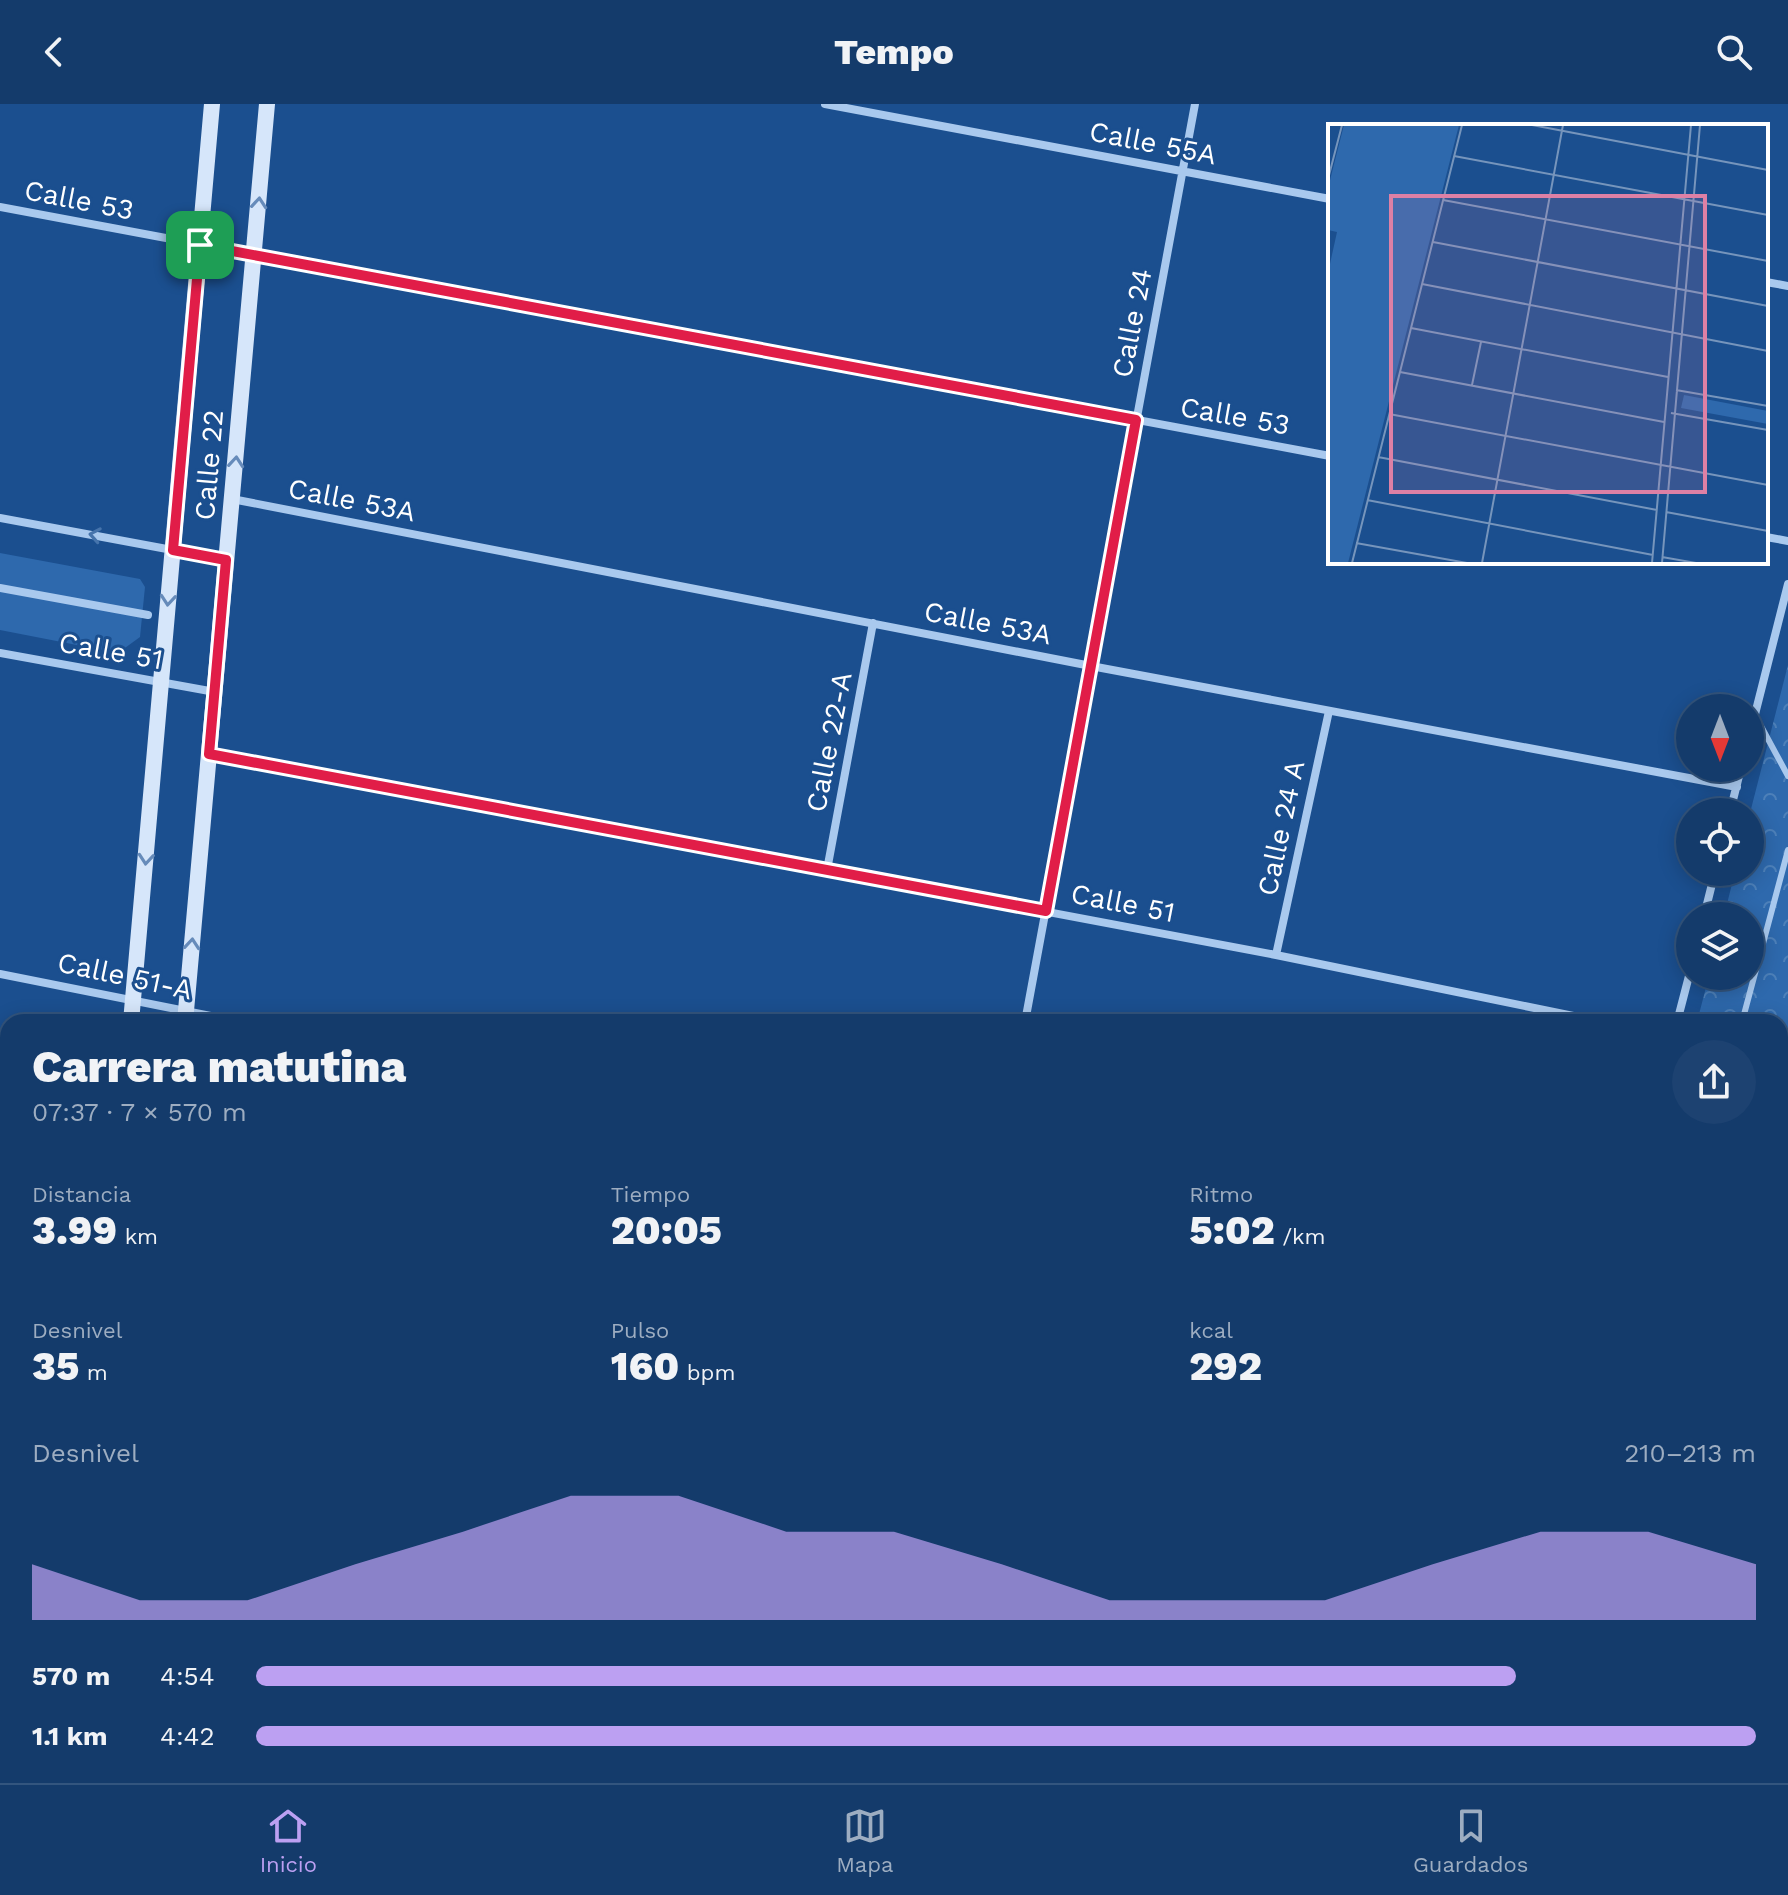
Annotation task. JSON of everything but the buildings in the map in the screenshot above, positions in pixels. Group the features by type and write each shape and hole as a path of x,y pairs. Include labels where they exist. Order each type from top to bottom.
{"street":[{"name":"Calle 22","path":"132,1014 212,104"},
{"name":"Calle 22","path":"186,1014 267,104"},
{"name":"Calle 55A","path":"825,104 1328,199"},
{"name":"Calle 24","path":"1027,1014 1195,104"},
{"name":"Calle 53","path":"0,207 1328,456"},
{"path":"1768,282 1788,286"},
{"name":"Calle 53A","path":"232,499 1091,666 1737,787"},
{"path":"0,518 226,560"},
{"path":"1768,537 1788,541"},
{"path":"1760,694 1788,584"},
{"path":"0,588 148,615"},
{"name":"Calle 22-A","path":"827,870 873,623"},
{"name":"Calle 51","path":"0,653 215,692"},
{"name":"Calle 24 A","path":"1276,955 1329,711"},
{"name":"Calle 51","path":"209,754 1276,955 1564,1014"},
{"path":"1734,798 1738,782"},
{"name":"Calle 51-A","path":"0,974 133,999 177,1014"},
{"path":"1679,1014 1685,990"}],"lane":[{"path":"1764,732 1788,776"},
{"path":"1744,1014 1788,850"}],"green space":[{"path":"0,553 140,579 145,587 140,637 118,653 0,630"},
{"path":"1788,665 1788,1014 1699,1014 1705,990 1764,990 1764,902 1728,902 1732,886 1764,886 1764,798 1754,798 1758,782 1764,782 1764,758"}],"route":[{"path":"200,245 1136,420 1046,911 209,754 226,560 173,550 200,245"}]}
